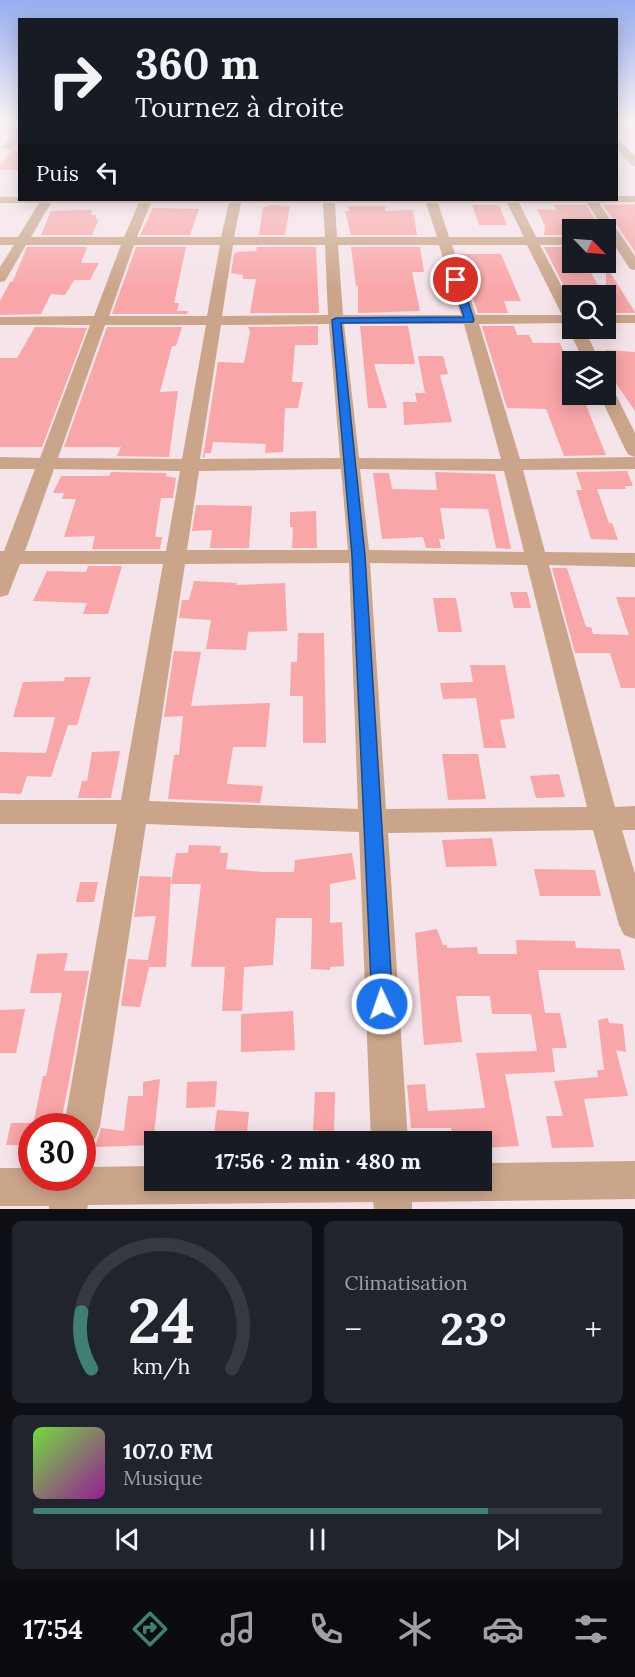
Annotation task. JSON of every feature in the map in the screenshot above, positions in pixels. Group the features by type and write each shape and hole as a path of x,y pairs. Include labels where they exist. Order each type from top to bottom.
{"street":[{"path":"618,199 635,199"},
{"path":"0,200 18,200"},
{"path":"0,278 45,201"},
{"path":"0,590 6,558 47,462 145,201"},
{"path":"83,1113 227,240 236,201"},
{"path":"329,201 336,320 358,556 389,1131"},
{"path":"431,201 470,320 512,465 604,818 635,925"},
{"path":"512,201 562,299"},
{"path":"592,201 600,219"},
{"path":"616,240 635,240"},
{"path":"0,241 562,241"},
{"path":"616,245 635,266"},
{"path":"616,319 635,319"},
{"path":"0,321 562,322"},
{"path":"613,405 635,451"},
{"path":"0,463 512,465 635,463"},
{"path":"6,558 358,556 635,560"},
{"path":"0,812 133,812 373,821 635,818"},
{"path":"492,1186 635,1180"},
{"path":"0,1187 18,1188"},
{"path":"96,1191 144,1191"}],"building":[{"path":"635,204 635,252 616,224 616,219 613,219 603,205"},
{"path":"472,205 499,205 507,225 479,225"},
{"path":"554,205 586,205 595,219 562,219 562,235 544,235 545,226 537,209 556,210"},
{"path":"290,206 285,235 259,235 263,207"},
{"path":"348,206 385,206 385,211 413,210 417,235 351,235 345,211 349,211"},
{"path":"153,208 199,209 190,235 140,235"},
{"path":"92,210 91,215 96,215 96,219 99,219 92,235 41,235 51,211"},
{"path":"27,247 87,247 81,263 99,263 90,280 74,280 65,295 51,294 41,314 0,315 0,301 10,282 13,281"},
{"path":"136,247 186,247 174,303 179,303 177,311 188,311 187,314 112,314"},
{"path":"257,247 316,247 319,313 250,313 256,279 243,279 243,275 231,273 234,254 256,251"},
{"path":"351,247 420,247 424,272 412,272 420,311 358,313 358,286 356,286"},
{"path":"544,247 562,247 562,273 591,273 598,285 563,285"},
{"path":"457,254 501,254 521,301 504,301 508,313 478,313"},
{"path":"606,273 610,273 635,313 616,313 616,285 606,285"},
{"path":"318,326 318,345 295,345 292,382 303,382 298,408 285,408 283,452 265,453 266,444 213,442 211,453 205,453 203,457 218,362 244,363 250,332 248,327"},
{"path":"360,326 408,326 415,364 374,364 387,408 368,408"},
{"path":"482,326 514,326 517,335 529,335 533,343 560,343 563,351 562,405 586,405 606,455 564,456 546,409 507,408"},
{"path":"35,327 87,328 42,447 0,447 0,358 17,358"},
{"path":"107,327 182,327 176,346 172,346 160,392 178,391 169,457 117,456 121,447 64,447"},
{"path":"606,350 635,352 635,411 616,383 616,351"},
{"path":"418,356 443,356 448,374 440,375 452,422 404,425 403,402 417,402 415,393 425,393"},
{"path":"627,471 633,486 625,486 626,489 597,489 609,523 612,523 618,540 591,539 576,490 582,490 576,472"},
{"path":"111,472 166,473 166,476 176,478 173,498 161,498 155,537 162,537 160,549 92,549 95,536 64,537 76,499 62,499 64,493 53,493 61,476 109,476"},
{"path":"435,472 495,474 511,549 496,548 488,509 440,508 445,539 439,539 441,548 426,548 423,537 382,539 373,473 389,473 392,489 437,490"},
{"path":"196,505 252,506 249,548 210,548 212,530 192,531"},
{"path":"316,511 317,548 292,548 293,527 290,527 290,512"},
{"path":"88,566 122,566 108,614 83,614 87,603 33,601 47,571 86,572"},
{"path":"552,568 567,568 586,627 591,627 593,634 629,635 616,597 635,597 635,688 621,688 610,653 575,653"},
{"path":"194,581 237,583 236,585 285,583 287,631 248,632 246,650 206,649 211,620 179,618 182,600 189,600"},
{"path":"510,592 527,592 531,608 514,608"},
{"path":"433,598 456,598 462,632 438,632"},
{"path":"298,633 324,633 326,743 303,743 303,696 290,696 291,662 297,662"},
{"path":"174,651 201,652 191,706 270,703 266,747 233,747 227,784 263,786 260,803 168,799 174,755 179,755 183,716 164,717"},
{"path":"470,665 505,665 515,718 500,720 506,748 484,748 476,698 443,699 440,683 473,682"},
{"path":"65,677 91,677 77,725 68,725 51,777 27,776 21,794 0,793 0,752 46,753 55,717 13,717 23,682 64,681"},
{"path":"120,751 111,798 78,798 82,781 87,781 92,752"},
{"path":"442,754 478,754 486,799 448,800"},
{"path":"559,774 565,797 536,798 530,776"},
{"path":"492,838 497,866 446,867 442,840"},
{"path":"189,845 221,846 220,853 228,853 226,869 262,872 294,872 295,860 352,853 356,879 330,884 330,923 342,922 344,966 330,967 330,970 311,969 312,918 276,918 273,965 244,967 242,1011 222,1011 225,967 191,967 201,884 171,884 176,853 188,853"},
{"path":"534,869 595,870 601,896 540,896"},
{"path":"140,876 171,877 166,967 149,967 140,1007 121,1006 128,959 148,960 156,916 134,917"},
{"path":"80,882 98,882 94,902 76,902"},
{"path":"437,929 443,945 447,945 447,948 477,947 478,954 517,954 516,940 575,941 576,948 620,949 625,970 538,970 545,1013 560,1013 567,1048 552,1048 555,1072 505,1074 519,1146 492,1147 492,1131 411,1128 407,1085 425,1084 428,1111 485,1108 476,1053 537,1051 531,1014 492,1014 490,996 456,996 462,1042 424,1045 415,933"},
{"path":"68,953 64,971 89,971 63,1113 36,1113 43,1076 46,1076 62,993 30,993 37,954"},
{"path":"25,1009 16,1053 0,1053 0,1010"},
{"path":"293,1011 295,1050 241,1052 241,1014"},
{"path":"608,1018 609,1023 623,1024 626,1052 616,1050 628,1096 584,1099 594,1147 552,1148 546,1116 563,1116 554,1081 598,1077 597,1070 604,1070 598,1020"},
{"path":"160,1079 154,1131 144,1131 144,1145 96,1147 101,1128 124,1131 128,1096 143,1096 143,1082"},
{"path":"217,1081 215,1107 186,1108 187,1082"},
{"path":"315,1092 335,1092 334,1131 313,1130"},
{"path":"217,1110 249,1112 247,1131 214,1131"},
{"path":"11,1123 18,1123 18,1145 6,1145"}],"route":[{"path":"382,1004 358,556 336,320 470,320 456,280"}]}
